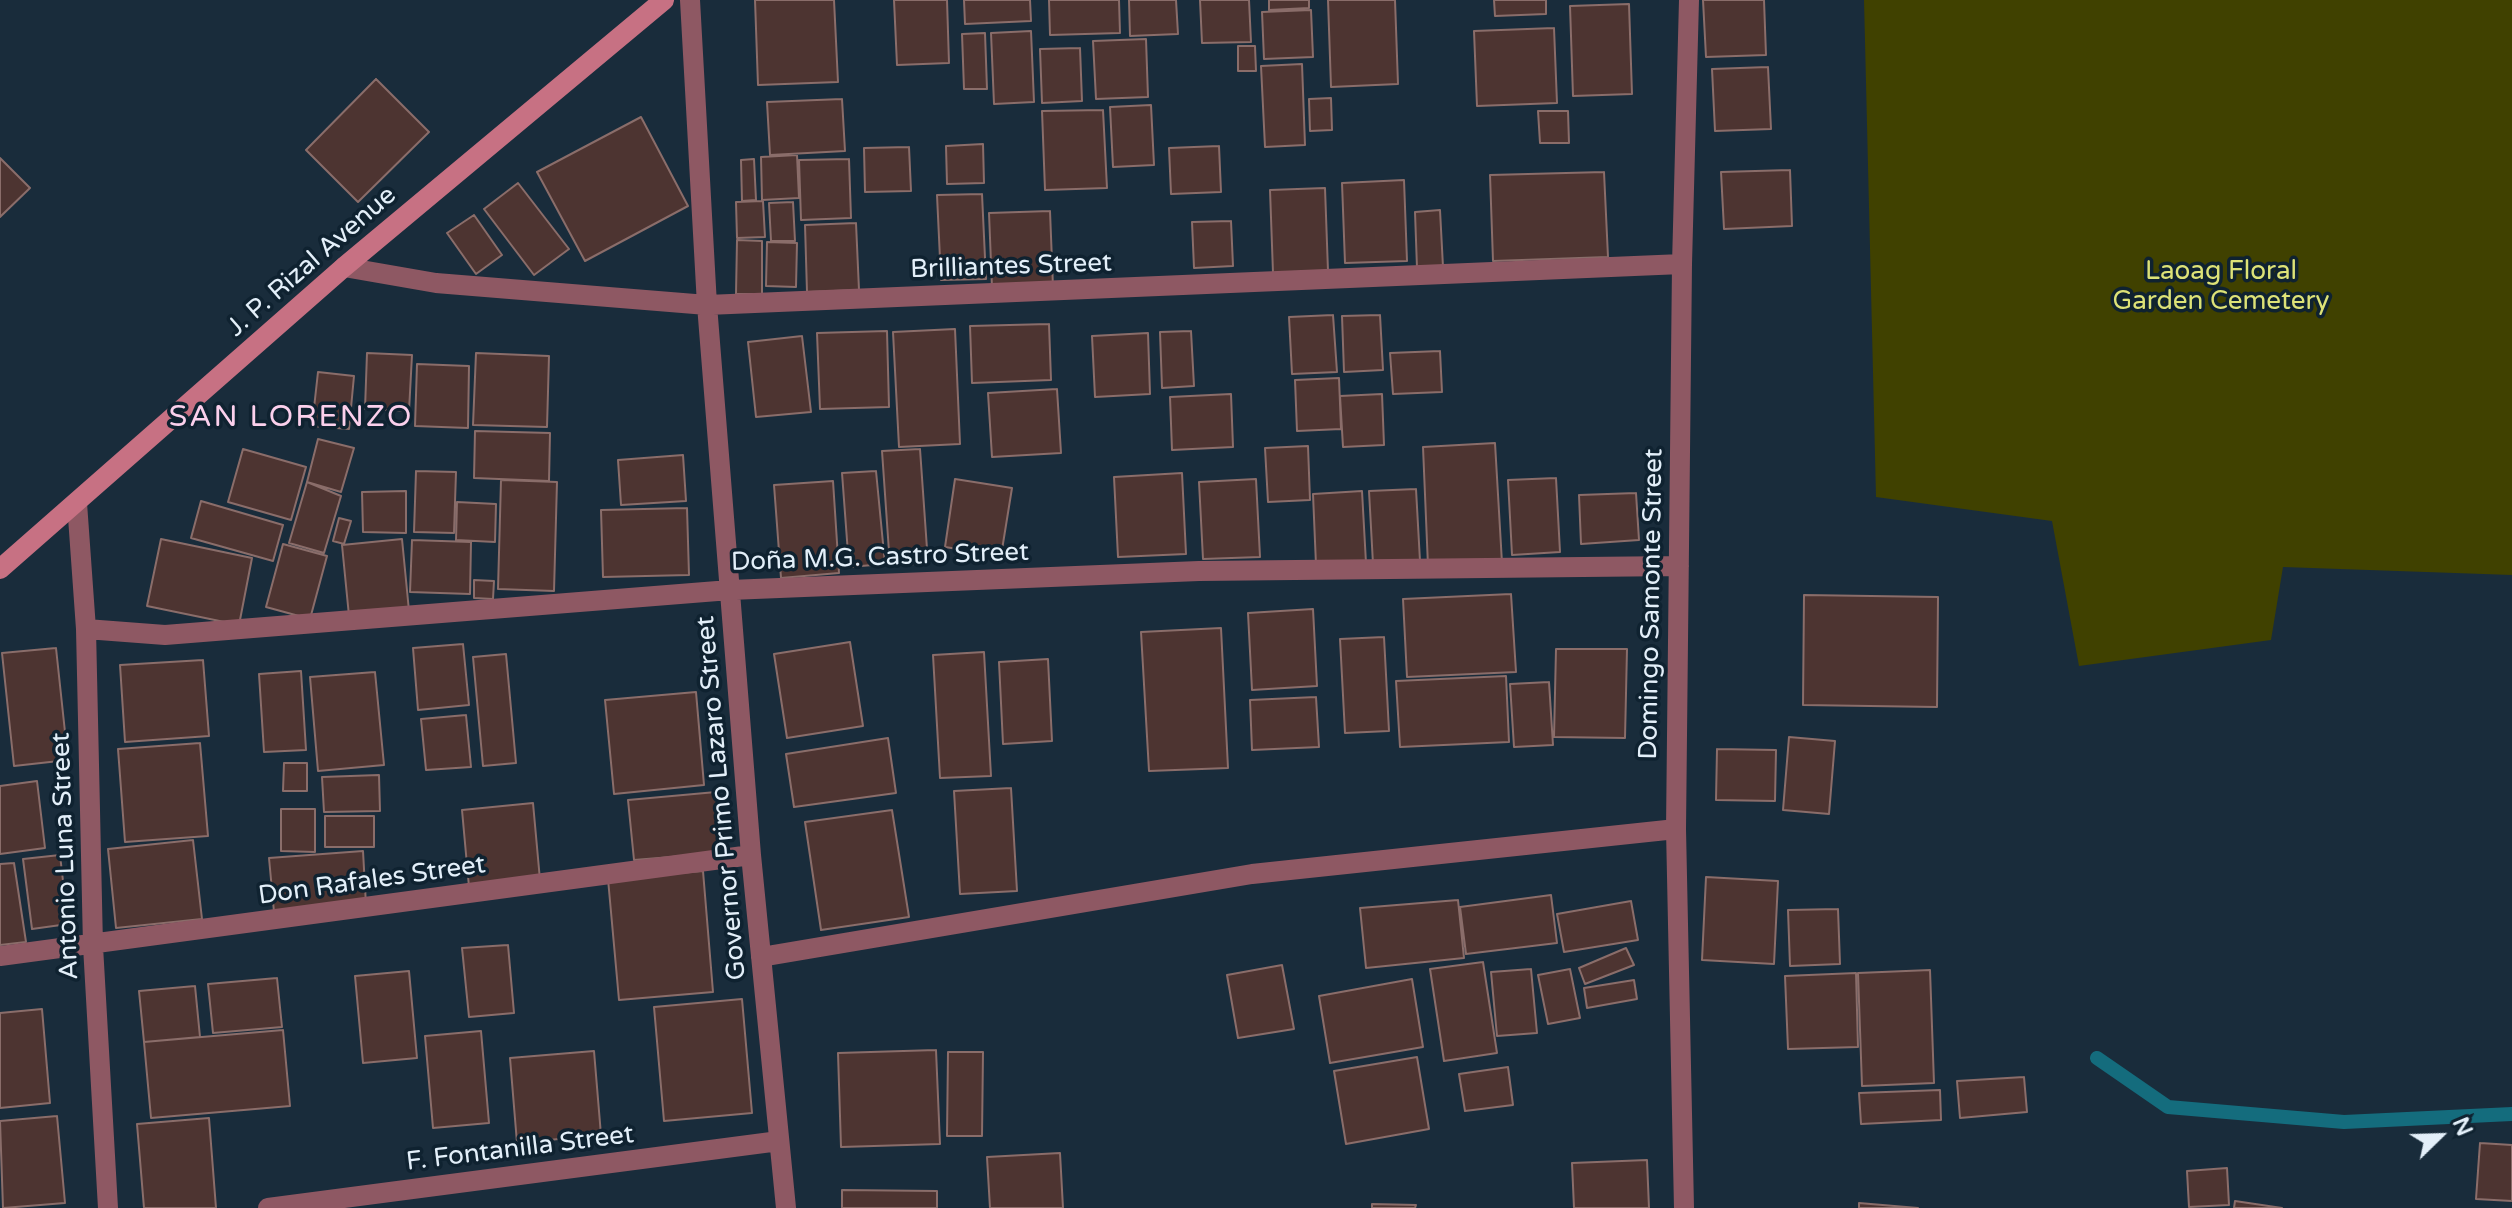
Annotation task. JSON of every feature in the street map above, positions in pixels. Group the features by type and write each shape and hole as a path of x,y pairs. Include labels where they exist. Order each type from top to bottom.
{"main road":[{"name":"J. P. Rizal Avenue","path":"0,569 344,267 664,0"}],"street":[{"name":"Governor Primo Lazaro Street","path":"690,0 707,305 751,855 786,1208"},
{"name":"Domingo Samonte Street","path":"1684,1208 1676,829 1682,264 1689,0"},
{"name":"Brilliantes Street","path":"344,267 436,283 707,305 1682,264"},
{"name":"Antonio Luna Street","path":"77,503 86,629 93,946 108,1208"},
{"name":"Doña M.G. Castro Street","path":"86,629 165,635 730,590 1199,571 1679,566"},
{"path":"761,957 1252,874 1676,829"},
{"name":"Don Rafales Street","path":"0,956 93,946 751,855"},
{"name":"F. Fontanilla Street","path":"268,1208 779,1141"}],"green space":[{"name":"Laoag Floral Garden Cemetery","path":"1864,0 2512,0 2512,575 2283,567 2271,640 2079,666 2052,521 1876,497"}],"building":[{"path":"755,0 834,0 838,82 758,85"},
{"path":"894,0 947,0 949,63 897,65"},
{"path":"964,0 1030,0 1031,21 965,24"},
{"path":"1049,0 1119,0 1120,33 1050,35"},
{"path":"1129,0 1176,0 1178,34 1130,36"},
{"path":"1200,0 1249,0 1251,42 1202,43"},
{"path":"1269,0 1309,0 1309,8 1269,10"},
{"path":"1328,0 1395,0 1398,84 1331,87"},
{"path":"1494,0 1546,0 1546,14 1495,16"},
{"path":"1703,0 1764,0 1766,55 1706,57"},
{"path":"1629,4 1632,94 1573,96 1570,6"},
{"path":"1311,10 1313,57 1264,59 1262,12"},
{"path":"1554,28 1557,103 1477,106 1474,31"},
{"path":"1031,31 1034,102 994,104 991,33"},
{"path":"985,33 987,89 964,89 962,34"},
{"path":"1146,39 1148,97 1096,99 1093,41"},
{"path":"1238,46 1255,46 1256,71 1238,71"},
{"path":"1080,48 1082,101 1042,103 1040,49"},
{"path":"1302,64 1305,145 1265,147 1261,66"},
{"path":"1768,67 1771,129 1715,131 1712,69"},
{"path":"376,79 429,132 358,202 306,150"},
{"path":"1331,98 1332,130 1310,131 1309,99"},
{"path":"842,99 845,151 770,155 767,102"},
{"path":"1151,105 1154,165 1113,167 1110,107"},
{"path":"1103,110 1107,188 1045,190 1042,111"},
{"path":"1538,111 1568,111 1569,143 1540,143"},
{"path":"641,117 688,206 585,261 537,172"},
{"path":"983,144 984,183 947,184 946,146"},
{"path":"1219,146 1221,192 1171,194 1169,148"},
{"path":"909,147 911,191 865,192 864,148"},
{"path":"797,155 799,198 762,200 761,157"},
{"path":"0,158 30,188 0,217"},
{"path":"754,159 756,200 742,201 741,160"},
{"path":"849,159 851,218 801,220 799,160"},
{"path":"1790,170 1792,226 1724,229 1721,172"},
{"path":"1604,172 1608,257 1493,261 1490,175"},
{"path":"1404,180 1407,261 1345,263 1342,183"},
{"path":"518,183 569,249 534,275 484,209"},
{"path":"1325,188 1328,271 1273,273 1270,190"},
{"path":"982,194 986,279 941,280 937,195"},
{"path":"763,201 765,237 737,238 736,202"},
{"path":"793,202 795,241 771,241 769,203"},
{"path":"1440,210 1443,267 1417,268 1415,212"},
{"path":"1050,211 1053,287 992,288 989,213"},
{"path":"474,215 502,255 476,274 447,233"},
{"path":"1231,221 1233,266 1194,268 1192,222"},
{"path":"856,223 859,290 807,292 805,225"},
{"path":"737,240 762,241 762,294 736,294"},
{"path":"767,242 797,243 796,287 766,286"},
{"path":"1333,315 1337,372 1292,374 1289,317"},
{"path":"1380,315 1383,370 1344,372 1342,316"},
{"path":"1049,324 1051,380 972,383 970,326"},
{"path":"955,329 960,444 899,447 893,332"},
{"path":"887,331 889,407 820,409 817,333"},
{"path":"1191,331 1194,386 1162,388 1160,332"},
{"path":"1148,333 1150,394 1095,397 1092,336"},
{"path":"802,336 811,412 756,417 748,342"},
{"path":"1440,351 1442,392 1393,394 1390,353"},
{"path":"367,353 412,355 409,411 365,409"},
{"path":"476,353 549,356 547,427 473,425"},
{"path":"417,364 469,366 468,428 415,426"},
{"path":"318,372 354,376 349,429 312,426"},
{"path":"1339,378 1341,429 1297,431 1295,380"},
{"path":"1057,389 1061,453 992,457 988,393"},
{"path":"1231,394 1233,447 1172,450 1170,397"},
{"path":"1382,394 1384,445 1343,447 1340,396"},
{"path":"475,431 550,433 549,481 474,478"},
{"path":"318,439 354,448 341,492 307,482"},
{"path":"1495,443 1502,563 1428,566 1423,447"},
{"path":"1308,446 1310,500 1268,502 1265,448"},
{"path":"243,449 306,467 291,520 228,502"},
{"path":"920,449 928,563 890,566 882,451"},
{"path":"683,455 686,501 621,505 618,460"},
{"path":"416,471 456,472 454,533 414,532"},
{"path":"876,471 885,564 849,567 842,473"},
{"path":"1182,473 1186,554 1118,557 1114,477"},
{"path":"1556,478 1560,552 1512,555 1508,480"},
{"path":"955,479 1012,488 1001,556 945,547"},
{"path":"1256,479 1260,557 1203,559 1199,482"},
{"path":"501,480 557,482 554,591 498,589"},
{"path":"833,481 839,573 781,578 774,485"},
{"path":"307,482 341,496 324,553 289,543"},
{"path":"1416,489 1420,561 1373,564 1369,491"},
{"path":"406,491 406,533 363,532 362,492"},
{"path":"1362,491 1366,563 1316,565 1313,494"},
{"path":"1636,493 1639,540 1581,544 1579,495"},
{"path":"201,501 283,525 273,561 191,538"},
{"path":"457,502 496,504 495,542 456,540"},
{"path":"687,508 689,575 603,577 601,510"},
{"path":"339,518 351,521 344,544 333,541"},
{"path":"161,539 252,558 239,625 147,606"},
{"path":"402,539 409,611 349,616 342,545"},
{"path":"412,540 471,542 470,594 410,592"},
{"path":"283,544 327,556 310,619 266,607"},
{"path":"474,580 494,581 493,599 474,598"},
{"path":"1511,594 1516,672 1407,677 1403,599"},
{"path":"1804,595 1938,597 1937,707 1803,705"},
{"path":"1313,609 1317,686 1252,690 1248,613"},
{"path":"1221,628 1228,768 1149,771 1141,632"},
{"path":"1384,637 1389,731 1345,733 1340,639"},
{"path":"850,642 863,726 787,738 774,654"},
{"path":"463,644 469,705 418,710 413,648"},
{"path":"56,648 68,760 14,766 2,653"},
{"path":"1556,649 1627,649 1625,738 1554,737"},
{"path":"984,652 991,776 940,778 933,655"},
{"path":"506,654 516,763 483,766 473,657"},
{"path":"1048,659 1052,741 1003,744 999,662"},
{"path":"203,660 209,736 125,742 120,665"},
{"path":"301,671 306,750 264,752 259,674"},
{"path":"375,672 384,765 318,771 310,677"},
{"path":"1506,676 1509,742 1400,747 1396,681"},
{"path":"1549,682 1553,745 1514,747 1510,684"},
{"path":"696,692 704,785 614,794 605,700"},
{"path":"1316,697 1319,747 1252,750 1250,700"},
{"path":"466,715 471,767 426,770 421,719"},
{"path":"1789,737 1835,741 1829,814 1783,810"},
{"path":"888,738 896,793 794,807 786,754"},
{"path":"200,743 208,836 125,842 118,749"},
{"path":"1717,749 1776,750 1775,801 1716,800"},
{"path":"284,763 307,763 307,791 283,791"},
{"path":"379,775 380,811 324,812 322,777"},
{"path":"37,781 45,848 0,854 0,786"},
{"path":"1011,788 1017,891 960,894 954,791"},
{"path":"716,792 721,853 634,860 628,800"},
{"path":"533,803 540,880 469,887 462,810"},
{"path":"281,809 315,809 315,852 281,851"},
{"path":"892,810 909,917 821,930 805,822"},
{"path":"325,816 374,816 374,847 325,847"},
{"path":"193,840 202,919 116,928 108,849"},
{"path":"363,851 366,905 274,912 269,858"},
{"path":"60,855 68,924 32,929 23,859"},
{"path":"14,863 26,942 0,945 0,864"},
{"path":"703,871 713,992 619,1000 608,879"},
{"path":"1706,877 1778,881 1774,964 1702,960"},
{"path":"1551,895 1557,943 1466,954 1460,907"},
{"path":"1458,900 1464,958 1366,968 1360,908"},
{"path":"1631,901 1638,940 1564,952 1557,914"},
{"path":"1838,909 1840,964 1790,966 1788,910"},
{"path":"508,945 514,1013 469,1017 462,948"},
{"path":"1626,948 1634,965 1585,984 1579,968"},
{"path":"1483,962 1497,1053 1444,1061 1430,969"},
{"path":"1282,965 1294,1029 1238,1038 1227,975"},
{"path":"1531,969 1537,1033 1497,1036 1491,972"},
{"path":"1570,969 1580,1018 1548,1024 1538,975"},
{"path":"1930,970 1934,1083 1862,1086 1858,973"},
{"path":"409,971 417,1058 363,1063 355,976"},
{"path":"1856,973 1858,1047 1788,1049 1785,976"},
{"path":"277,978 282,1027 213,1033 208,984"},
{"path":"1412,979 1423,1047 1330,1063 1319,996"},
{"path":"1634,980 1637,999 1587,1008 1584,988"},
{"path":"195,986 200,1037 144,1042 139,991"},
{"path":"742,999 752,1113 664,1121 654,1007"},
{"path":"42,1009 50,1103 0,1108 0,1013"},
{"path":"283,1030 290,1106 151,1118 144,1042"},
{"path":"481,1031 489,1123 433,1128 425,1036"},
{"path":"936,1050 940,1144 841,1147 838,1053"},
{"path":"594,1051 601,1135 517,1143 510,1058"},
{"path":"948,1052 983,1052 982,1136 947,1136"},
{"path":"1417,1057 1429,1129 1346,1144 1334,1071"},
{"path":"1508,1067 1513,1105 1465,1111 1459,1074"},
{"path":"2024,1077 2027,1112 1960,1118 1957,1081"},
{"path":"1940,1090 1941,1120 1861,1124 1859,1093"},
{"path":"57,1116 65,1203 3,1208 0,1121"},
{"path":"209,1118 216,1208 144,1208 137,1124"},
{"path":"2480,1143 2512,1145 2512,1201 2476,1199"},
{"path":"1060,1153 1063,1208 990,1208 987,1157"},
{"path":"1647,1160 1649,1208 1574,1208 1572,1163"},
{"path":"2227,1168 2229,1205 2189,1207 2187,1171"},
{"path":"842,1190 937,1191 937,1208 842,1208"},
{"path":"2235,1201 2282,1208 2234,1208"},
{"path":"1859,1203 1918,1208 1859,1208"},
{"path":"1372,1204 1416,1205 1415,1208 1372,1208"}],"waterway":[{"path":"2097,1058 2168,1107 2344,1122 2512,1114"}],"district":[{"name":"SAN LORENZO","path":"291,418"}]}
